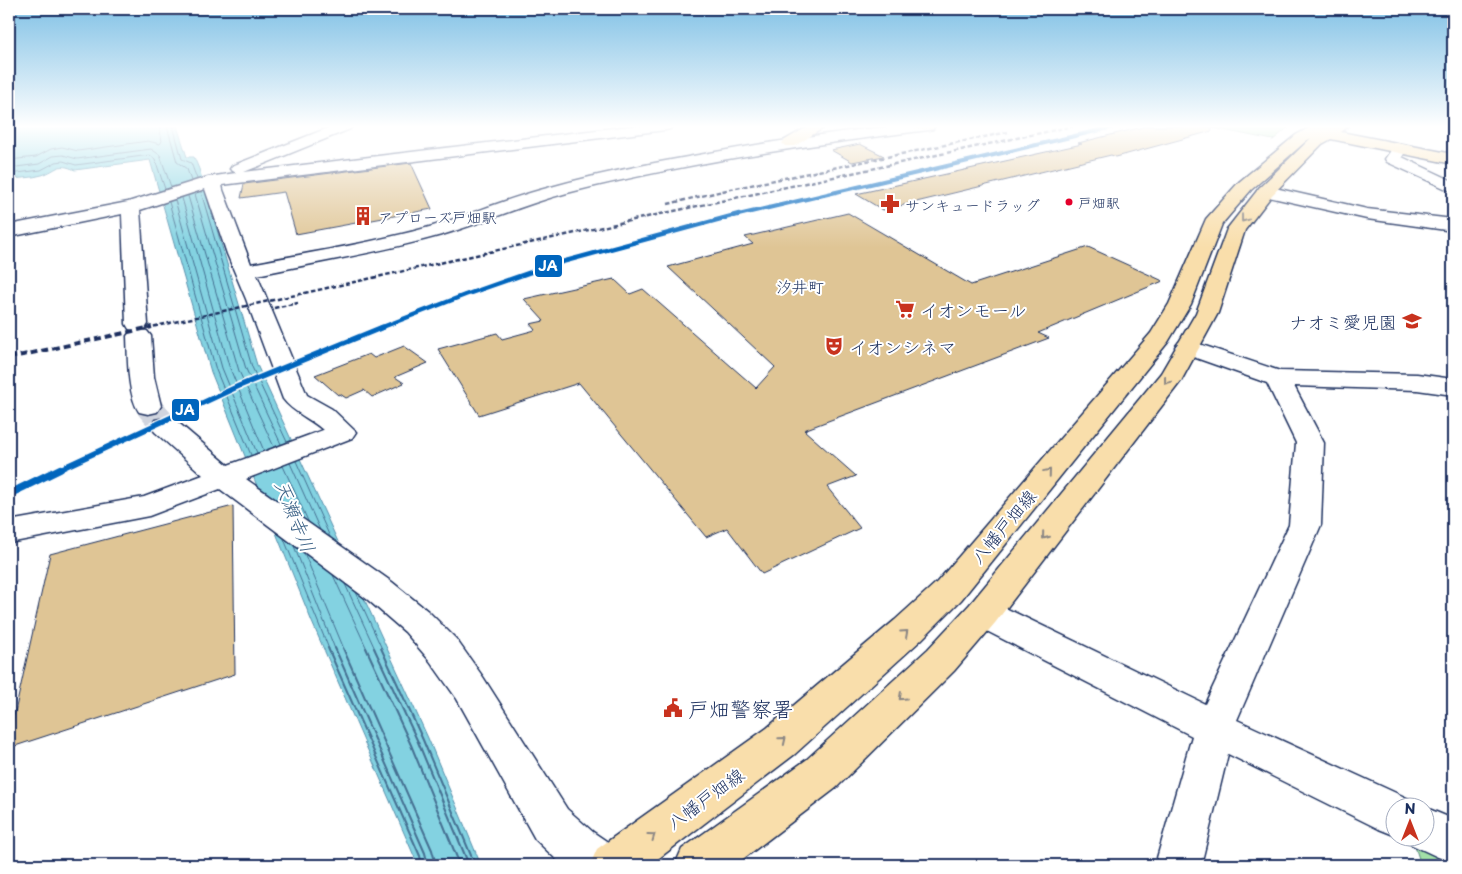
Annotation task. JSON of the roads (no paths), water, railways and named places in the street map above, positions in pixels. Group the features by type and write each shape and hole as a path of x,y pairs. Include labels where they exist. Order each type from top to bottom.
{"main road":[{"name":"八幡戸畑線","path":"613,865 781,741 908,630 949,591 1160,337 1180,304 1213,223 1245,186 1267,167"},
{"path":"698,865 821,774 941,660 983,613 1172,376 1207,313 1236,229 1266,191 1291,167"}],"street":[{"path":"214,181 243,167"},
{"path":"9,231 131,207 214,181 325,167"},
{"path":"245,272 402,239 467,221 511,204 638,167"},
{"path":"1418,167 1453,187"},
{"path":"9,532 149,506 342,432 322,415 296,399 237,254 214,190 214,181"},
{"path":"1266,191 1367,214 1453,225"},
{"path":"131,207 142,377 156,416 235,472 417,622 443,650 470,688 551,824 577,848 602,865"},
{"path":"1431,222 1453,236"},
{"path":"1187,347 1277,378 1417,382 1453,387"},
{"path":"1178,865 1214,728 1305,525 1310,443 1277,378"},
{"path":"983,613 1214,728 1384,809"},
{"path":"1434,833 1453,842"}],"water":[{"path":"10,167 99,167 75,170 61,167 38,176 10,179"},
{"name":"天瀬寺川","path":"152,167 198,167 257,365 428,738 481,865 418,865 312,622 211,372"}],"tunnel":[{"path":"148,406 165,426"}],"railway":[{"path":"668,204 839,167"},
{"path":"147,328 882,167"},
{"path":"274,308 298,303"},
{"path":"9,358 152,327"}],"place":[{"name":"戸畑駅","path":"1069,202"},
{"name":"サンキュードラッグ","path":"890,204"},
{"name":"アプローズ戸畑駅","path":"363,216"},
{"name":"イオンモール","path":"905,309"},
{"name":"ナオミ愛児園","path":"1412,321"},
{"name":"イオンシネマ","path":"834,346"},
{"name":"戸畑警察署","path":"673,708"}],"district":[{"name":"汐井町","path":"800,286"}]}
